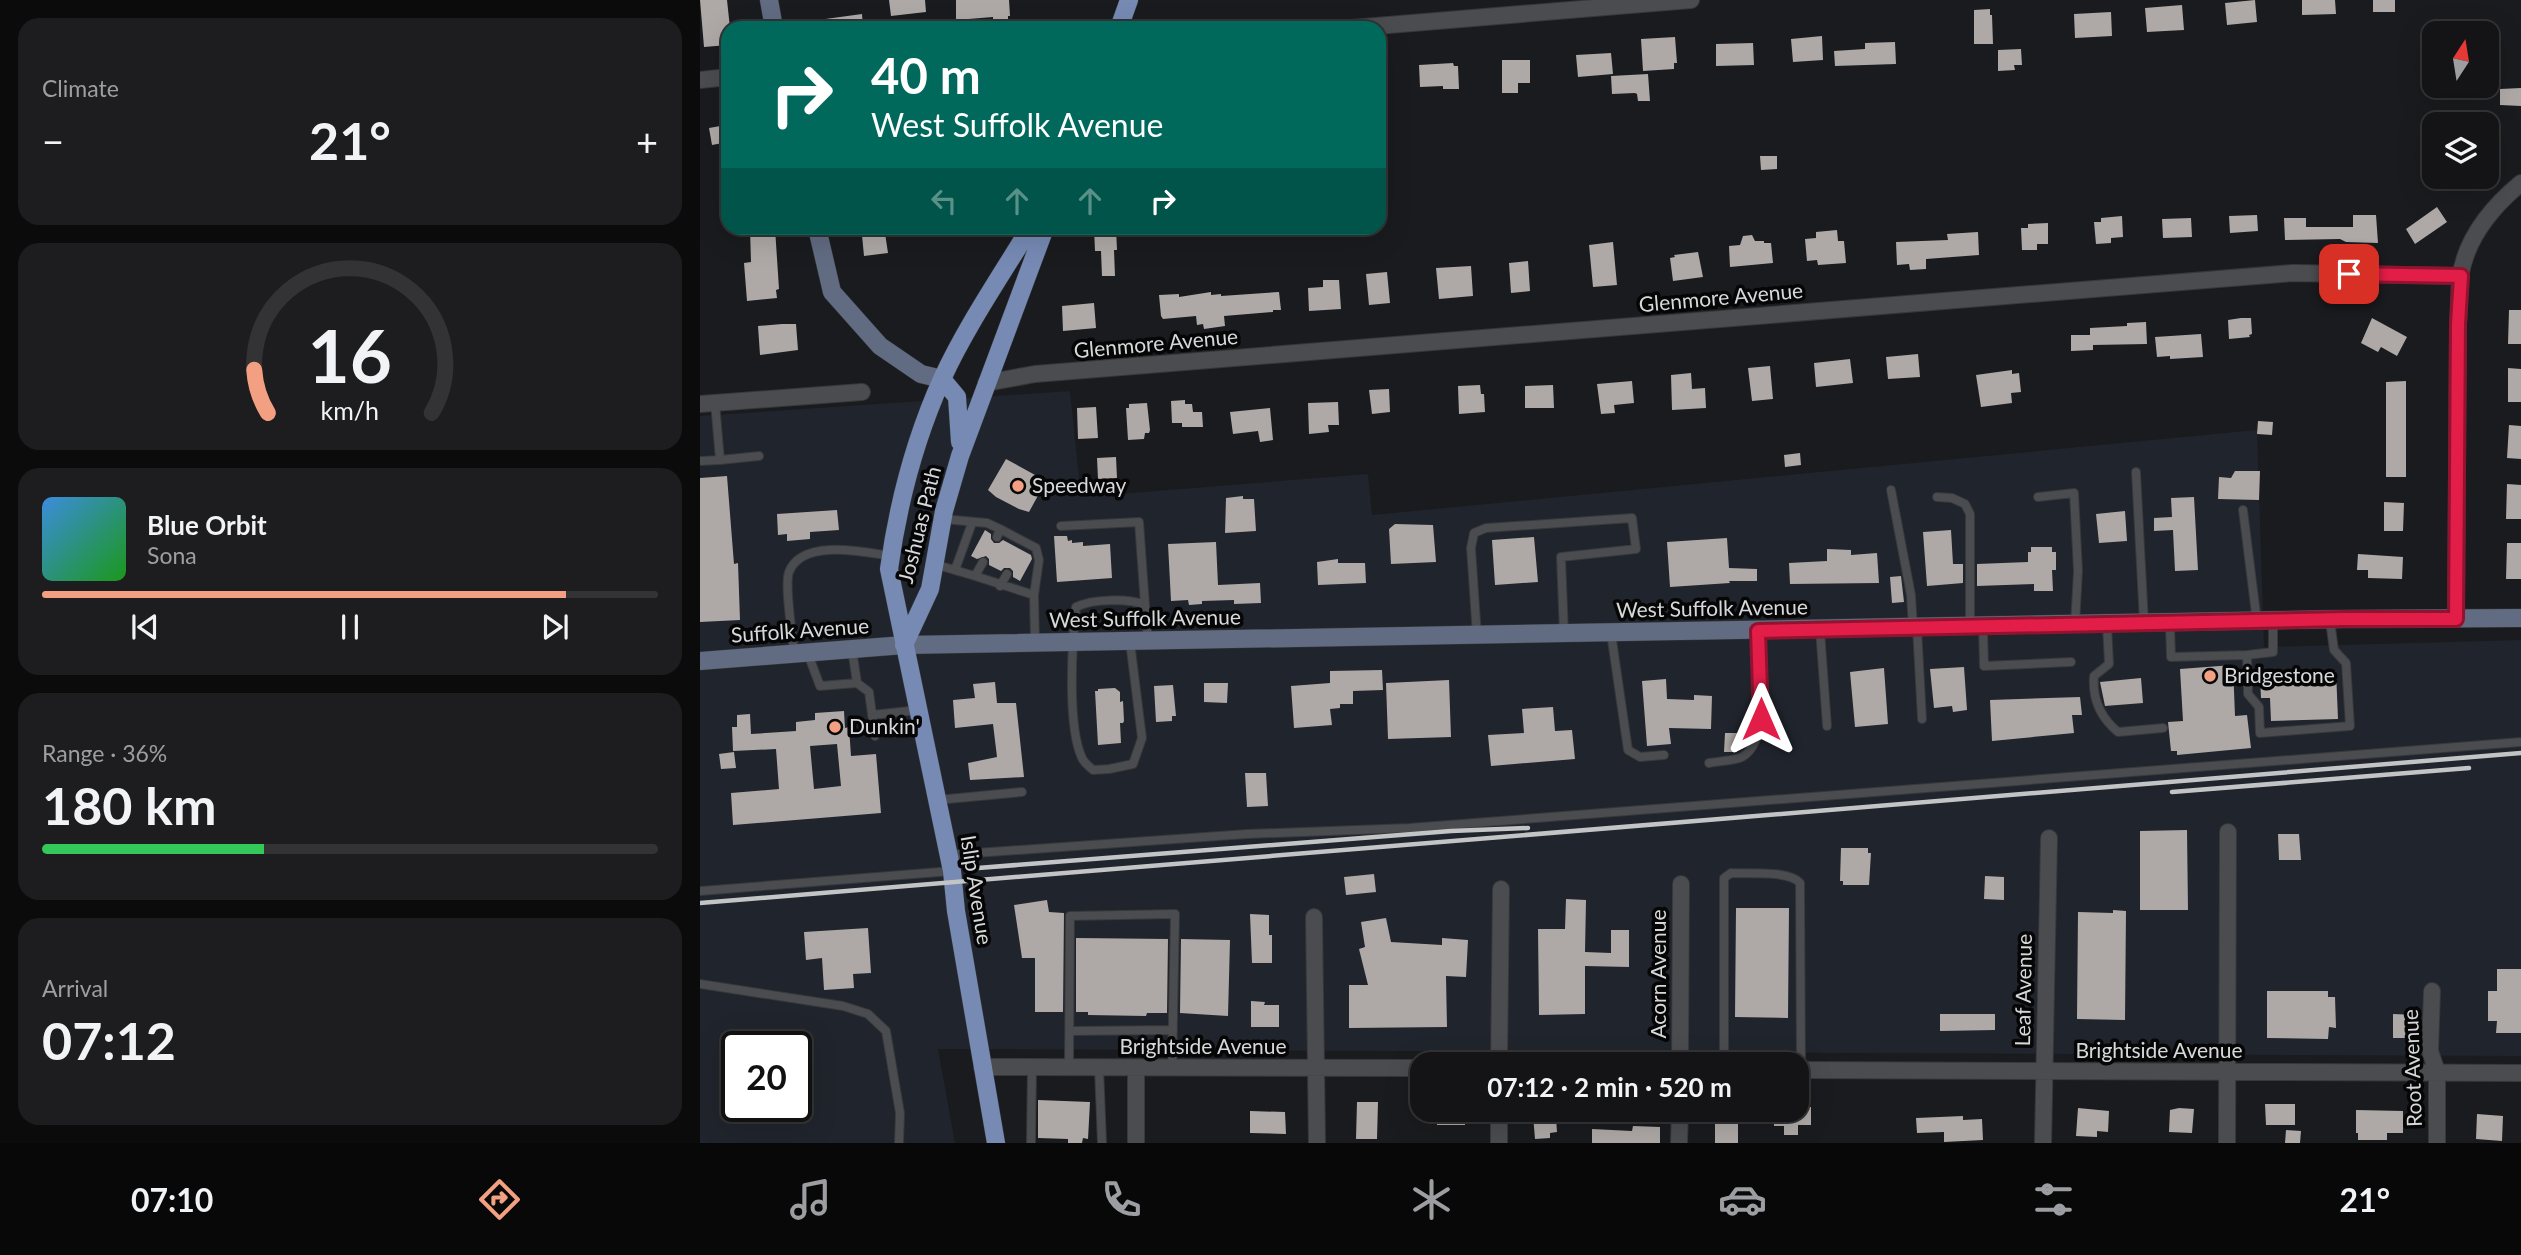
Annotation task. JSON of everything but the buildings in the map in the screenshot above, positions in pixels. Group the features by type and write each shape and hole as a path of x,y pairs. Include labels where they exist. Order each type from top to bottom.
{"main road":[{"path":"769,0 773,21"},
{"path":"1122,21 1129,0"},
{"path":"819,235 832,292 880,346 921,374 942,379 957,397 960,456"},
{"name":"Joshuas Path","path":"904,645 889,569 911,460 942,379 1026,235"},
{"name":"Joshuas Path","path":"904,645 930,589 942,519 960,456 1043,235"},
{"name":"West Suffolk Avenue","path":"904,645 2330,619 2521,618"},
{"name":"Suffolk Avenue","path":"700,661 904,645"},
{"name":"Islip Avenue","path":"904,645 950,863 996,1143"}],"street":[{"path":"1386,25 1691,0"},
{"path":"700,79 721,78"},
{"path":"2456,619 2458,324 2461,276 2475,234 2499,202 2521,183"},
{"name":"Glenmore Avenue","path":"986,383 1035,374 2293,273 2461,276"},
{"path":"707,404 862,392"},
{"path":"2227,1143 2228,832"},
{"name":"Leaf Avenue","path":"2042,1143 2049,838"},
{"name":"Acorn Avenue","path":"1680,1052 1681,884"},
{"path":"1499,1052 1501,889"},
{"path":"1314,917 1317,1143"},
{"name":"Root Avenue","path":"2432,992 2430,1051 2437,1072 2437,1143"},
{"name":"Brightside Avenue","path":"982,1067 1410,1068"},
{"path":"1136,1069 1136,1143"},
{"name":"Brightside Avenue","path":"1809,1070 2521,1073"},
{"path":"1499,1122 1499,1143"},
{"path":"1679,1122 1679,1143"}],"lane":[{"path":"707,404 720,460"},
{"path":"700,461 759,456"},
{"path":"2136,472 2144,624"},
{"path":"1891,491 1911,595 1922,719"},
{"path":"2038,497 2074,493 2078,571 2075,625"},
{"path":"1937,497 1952,498 1965,504 1970,514 1976,627 1984,666 2071,662"},
{"path":"2170,624 2171,657 2273,652 2243,510"},
{"path":"1477,636 1471,548 1474,533 1486,528 1632,518 1636,549 1561,556 1564,634"},
{"path":"942,519 986,523 1022,545 1036,548 1039,560 1034,595 1035,643"},
{"path":"1061,526 1139,522 1145,605 1136,687 1142,738 1133,764 1093,770 1083,760 1075,734 1072,643 1076,607 1088,601 1137,602 1145,605"},
{"path":"956,570 972,523"},
{"path":"875,736 869,692 857,683 820,686 801,653 788,588 789,573 795,563 807,554 821,550 849,550 891,556"},
{"path":"975,576 983,562"},
{"path":"934,564 1034,595"},
{"path":"1000,586 1007,574"},
{"path":"2247,654 2248,694 2259,707 2260,733 2350,726 2346,663 2334,650 2330,619"},
{"path":"2107,625 2109,664 2094,676 2093,687 2095,701 2105,722 2118,732 2163,728"},
{"path":"1820,630 1828,726"},
{"path":"1709,763 1740,758 1748,752 1756,739 1762,709 1758,631"},
{"path":"1611,633 1628,750 1640,757 1664,755"},
{"path":"852,649 857,683"},
{"path":"872,715 918,710"},
{"path":"700,891 1247,834 1409,828 2521,742"},
{"path":"937,800 1022,792"},
{"path":"1724,1052 1724,878 1731,873 1785,875 1797,879 1800,883 1799,1052"},
{"path":"1069,1067 1070,916 1175,915 1172,1068"},
{"path":"700,984 842,1006 868,1014 886,1031 900,1113 899,1143"},
{"path":"1070,1031 1173,1030"},
{"path":"1031,1143 1032,1068"},
{"path":"1099,1068 1102,1143"},
{"path":"1127,1143 1136,1143"}],"shaded area":[{"path":"1070,391 1081,497 1368,474 1372,515 2257,430 2264,647 2521,640 2521,1056 938,1049 955,1143 700,1143 700,416"}],"railway":[{"path":"700,903 2521,753"},
{"path":"2172,792 2469,768"},
{"path":"978,868 1451,831 1528,828"}],"place":[{"name":"Speedway","path":"1018,486"},
{"name":"Bridgestone","path":"2210,676"},
{"name":"Dunkin'","path":"835,727"}],"route":[{"path":"1761,719 1758,631 2456,619 2458,324 2461,276 2349,274"}]}
